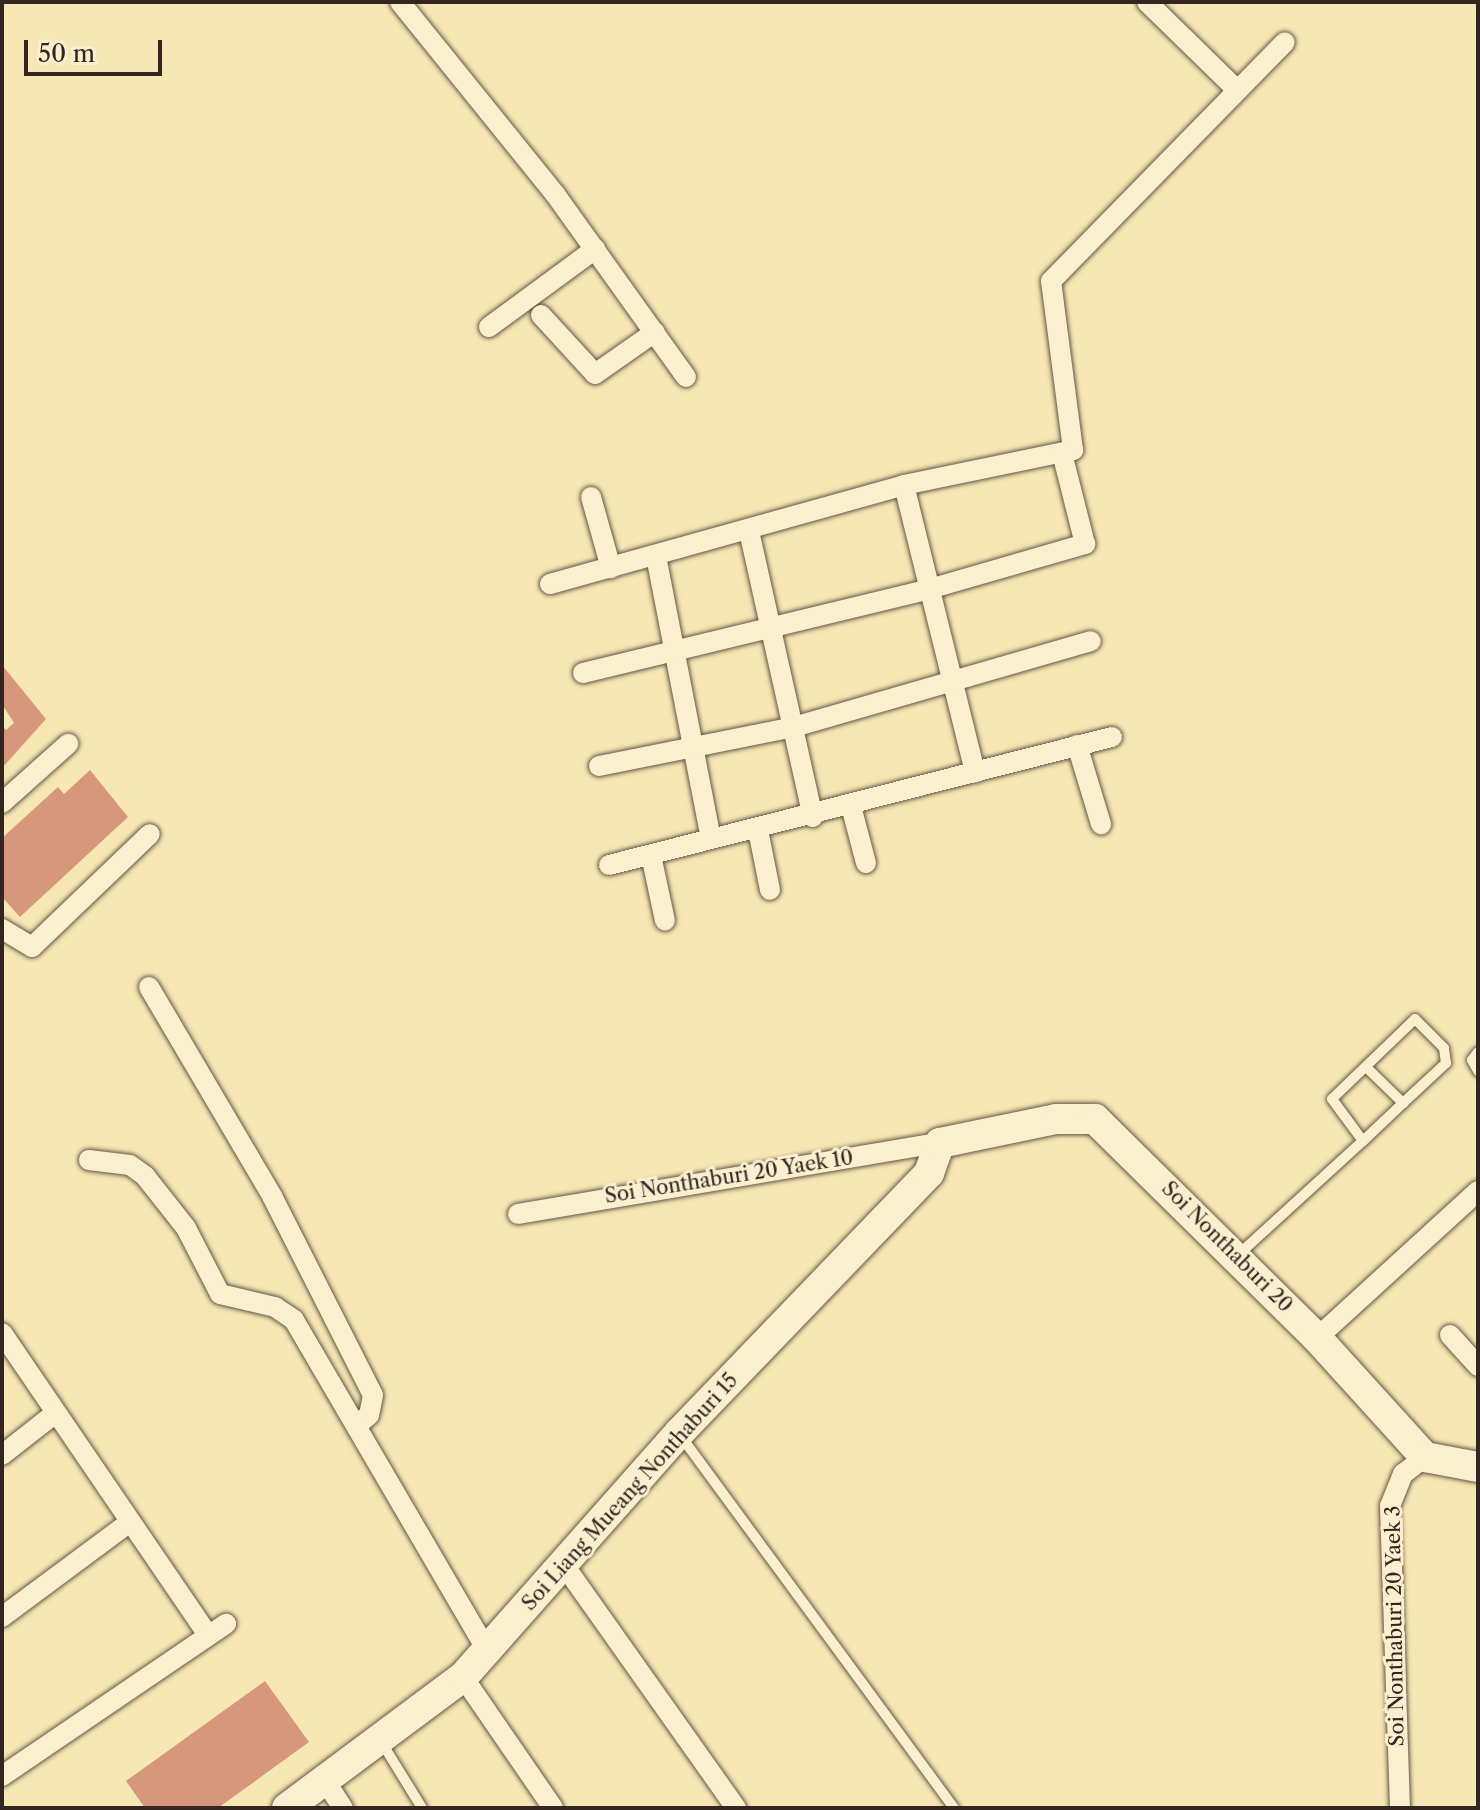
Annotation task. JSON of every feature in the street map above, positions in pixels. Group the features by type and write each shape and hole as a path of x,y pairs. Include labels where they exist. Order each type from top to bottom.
{"street":[{"path":"400,2 595,249 686,377"},
{"path":"1147,2 1233,86 1233,95"},
{"path":"550,584 749,531 904,485 1062,453 1077,445 1051,281 1285,42"},
{"path":"489,327 595,249"},
{"path":"541,315 595,374 655,332"},
{"path":"583,673 679,653 926,590 1085,544 1062,453"},
{"path":"904,485 926,590 975,772"},
{"path":"591,497 611,568"},
{"path":"749,531 774,627 790,728 813,817"},
{"path":"656,556 679,653 710,834"},
{"path":"599,766 693,743 790,728 1091,641"},
{"path":"609,865 651,855 710,834 758,830 813,817 1112,737"},
{"path":"2,803 68,744"},
{"path":"1077,745 1101,824"},
{"path":"851,806 866,863"},
{"path":"758,830 770,890"},
{"path":"2,929 32,947 150,834"},
{"path":"651,855 665,921"},
{"path":"149,987 272,1196 373,1395 369,1415 357,1425"},
{"name":"Soi Nonthaburi 20","path":"940,1143 1069,1117 1095,1119 1317,1338 1425,1457"},
{"name":"Soi Nonthaburi 20 Yaek 10","path":"518,1214 940,1143"},
{"name":"Soi Liang Mueang Nonthaburi 15","path":"287,1808 324,1779 382,1743 463,1677 679,1433 929,1173 940,1143"},
{"path":"89,1160 130,1165 145,1176 186,1228 220,1294 275,1307 294,1320 357,1425 437,1575 486,1649"},
{"path":"1317,1338 1478,1191"},
{"path":"2,1333 127,1524 208,1635"},
{"path":"1450,1335 1478,1366"},
{"path":"2,1455 53,1415"},
{"path":"1425,1457 1478,1467"},
{"name":"Soi Nonthaburi 20 Yaek 3","path":"1400,1808 1390,1506 1403,1474 1425,1457"},
{"path":"2,1617 127,1524"},
{"path":"564,1565 736,1808"},
{"path":"2,1776 226,1624"},
{"path":"463,1677 553,1808"},
{"path":"324,1779 343,1808"}],"lane":[{"path":"1236,1256 1363,1141 1449,1056 1419,1022 1412,1021 1337,1092 1331,1105 1363,1141"},
{"path":"1478,1052 1472,1064 1478,1071"},
{"path":"1366,1067 1403,1103"},
{"path":"679,1433 954,1808"},
{"path":"382,1743 422,1808"}],"building":[{"path":"2,665 46,719 2,768 2,725 6,730 14,723 2,704"},
{"path":"90,770 128,817 20,917 2,897 2,838 58,787 64,794"},
{"path":"265,1681 309,1742 218,1808 145,1808 126,1781"}]}
